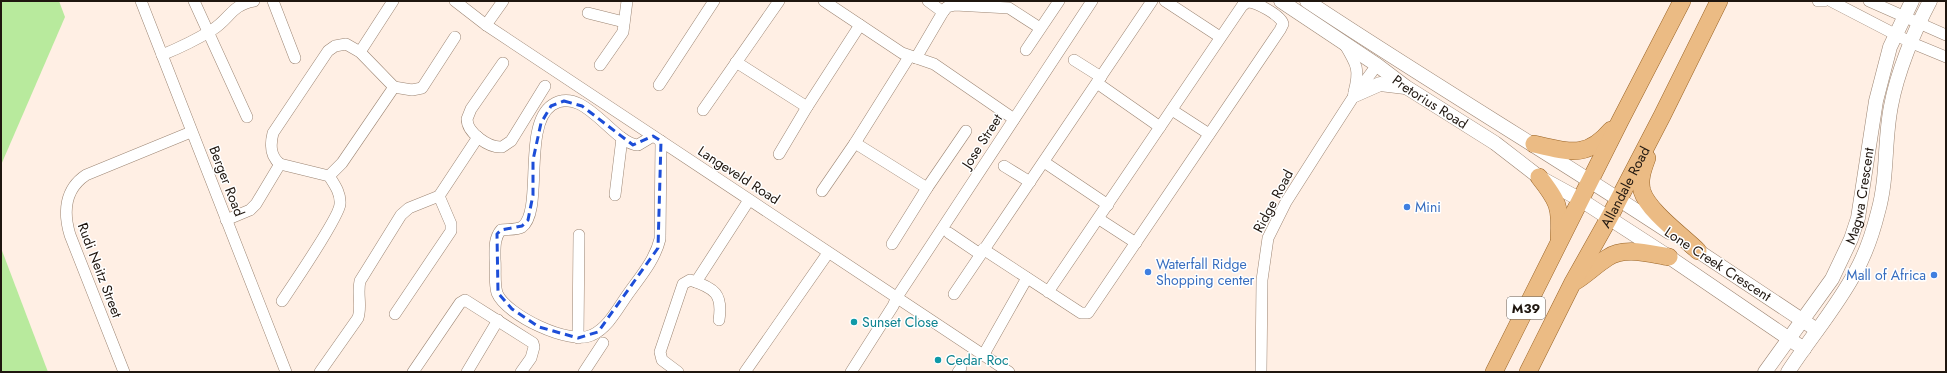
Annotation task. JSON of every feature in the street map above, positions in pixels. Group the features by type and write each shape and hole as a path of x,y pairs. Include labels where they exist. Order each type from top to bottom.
{"main road":[{"name":"M39","path":"1494,372 1620,120 1682,1"},
{"name":"Allandale Road","path":"1528,372 1572,284 1609,218 1662,116 1719,1"},
{"path":"1662,116 1641,174 1642,190 1645,197 1656,212 1698,251"},
{"path":"1534,144 1574,152 1589,149 1602,141 1620,120"},
{"path":"1539,177 1553,194 1557,204 1560,215 1558,244"},
{"path":"1572,284 1607,257 1616,254 1634,252 1669,257"},
{"path":"1518,372 1536,342 1549,330"}],"street":[{"name":"Berger Road","path":"142,1 191,132 286,372"},
{"path":"194,1 246,117"},
{"path":"162,55 179,48 219,25 241,4 254,1"},
{"path":"273,1 295,58"},
{"path":"360,52 393,1"},
{"name":"Langeveld Road","path":"455,1 486,25 1009,372"},
{"path":"486,25 503,1"},
{"path":"600,65 621,37 627,1"},
{"path":"659,85 714,1"},
{"path":"702,110 779,1"},
{"path":"824,1 913,57 934,64 1014,119"},
{"path":"928,1 943,12"},
{"name":"Jose Street","path":"851,372 893,306 897,297 1092,1"},
{"path":"954,294 1152,1"},
{"path":"1166,1 1220,37"},
{"name":"Pretorius Road","path":"1281,1 1377,65 1406,87 1495,143 1539,177 1581,200"},
{"name":"Pretorius Road","path":"1307,1 1441,89 1534,144 1590,182"},
{"path":"1818,1 1824,1"},
{"path":"1831,1 1912,43 1946,57"},
{"path":"1869,1 1920,22 1946,35"},
{"name":"Magwa Crescent","path":"1765,372 1832,279 1854,232 1862,196 1876,101 1890,47 1912,1"},
{"name":"Magwa Crescent","path":"1788,372 1856,271 1869,242 1879,210 1884,183 1891,106 1912,43 1930,1"},
{"path":"949,233 1027,278 1048,292 1083,314 1088,312 1136,244 1280,30 1283,22 1280,18 1254,2 1247,2 1242,6 1099,219 1048,292"},
{"path":"1026,50 1056,3"},
{"path":"822,191 947,7 955,5 993,4 1009,8 1040,28"},
{"path":"588,13 624,22"},
{"path":"779,154 807,107 860,25"},
{"path":"1345,27 1369,50 1377,65"},
{"path":"282,301 338,211 340,204 339,196 329,176 280,164 275,160 271,149 274,133 328,51 335,46 346,44 360,52 394,87 412,90 422,88 455,37"},
{"path":"1344,44 1355,61 1359,74 1353,97"},
{"path":"1074,60 1160,127"},
{"path":"736,62 807,107"},
{"path":"503,63 467,116 468,124 478,137 495,146 502,147 506,145 546,86"},
{"name":"Ridge Road","path":"1261,372 1262,280 1268,238 1286,202 1353,97 1377,65"},
{"path":"1353,97 1380,84 1406,87"},
{"path":"329,176 342,163 394,87"},
{"path":"564,101 582,106 604,121 629,143 638,145 657,139 660,239 658,248 649,265 606,325 592,336 578,338 539,327 504,302 498,293 496,281 495,243 497,234 501,230 519,228 528,220 533,195 535,147 546,111 551,106 564,101"},
{"path":"1172,110 1209,134"},
{"path":"892,244 927,188 966,131"},
{"name":"Rudi Neitz Street","path":"124,372 70,235 66,222 66,206 71,192 79,180 86,175 191,132"},
{"path":"320,372 358,318 361,308 358,290 360,281 401,215 409,208 439,196 478,137"},
{"path":"615,195 622,138"},
{"path":"855,143 927,188"},
{"path":"1044,162 1108,205"},
{"path":"226,220 250,210 256,204 280,164"},
{"path":"1004,166 1030,182"},
{"name":"Lone Creek Crescent","path":"1590,182 1817,330"},
{"path":"395,314 450,231 451,224 439,196"},
{"path":"696,282 749,200"},
{"name":"Lone Creek Crescent","path":"1581,200 1669,257 1804,349"},
{"path":"1099,219 1136,244"},
{"path":"578,338 579,235"},
{"path":"745,372 828,253"},
{"path":"984,354 1027,278"},
{"path":"678,372 662,360 660,352 681,287 688,280 696,282 719,297 721,305 719,320"},
{"path":"413,372 462,301 469,301 526,337 534,347 531,358 521,372"},
{"path":"467,372 498,320"},
{"path":"584,372 603,342"}],"highlighted area":[{"path":"564,101 582,106 633,145 653,136 661,141 658,248 598,332 578,338 539,327 512,309 498,293 497,234 501,230 522,226 528,220 533,195 533,160 541,123 551,106"}],"green space":[{"path":"1,1 59,1 65,17 1,165"},
{"path":"1,248 48,372 1,372"}],"place":[{"name":"Mini","path":"1407,207"},
{"name":"Waterfall Ridge Shopping center","path":"1148,272"},
{"name":"Mall of Africa","path":"1934,275"},
{"name":"Sunset Close","path":"854,322"},
{"name":"Cedar Roc","path":"938,360"}]}
